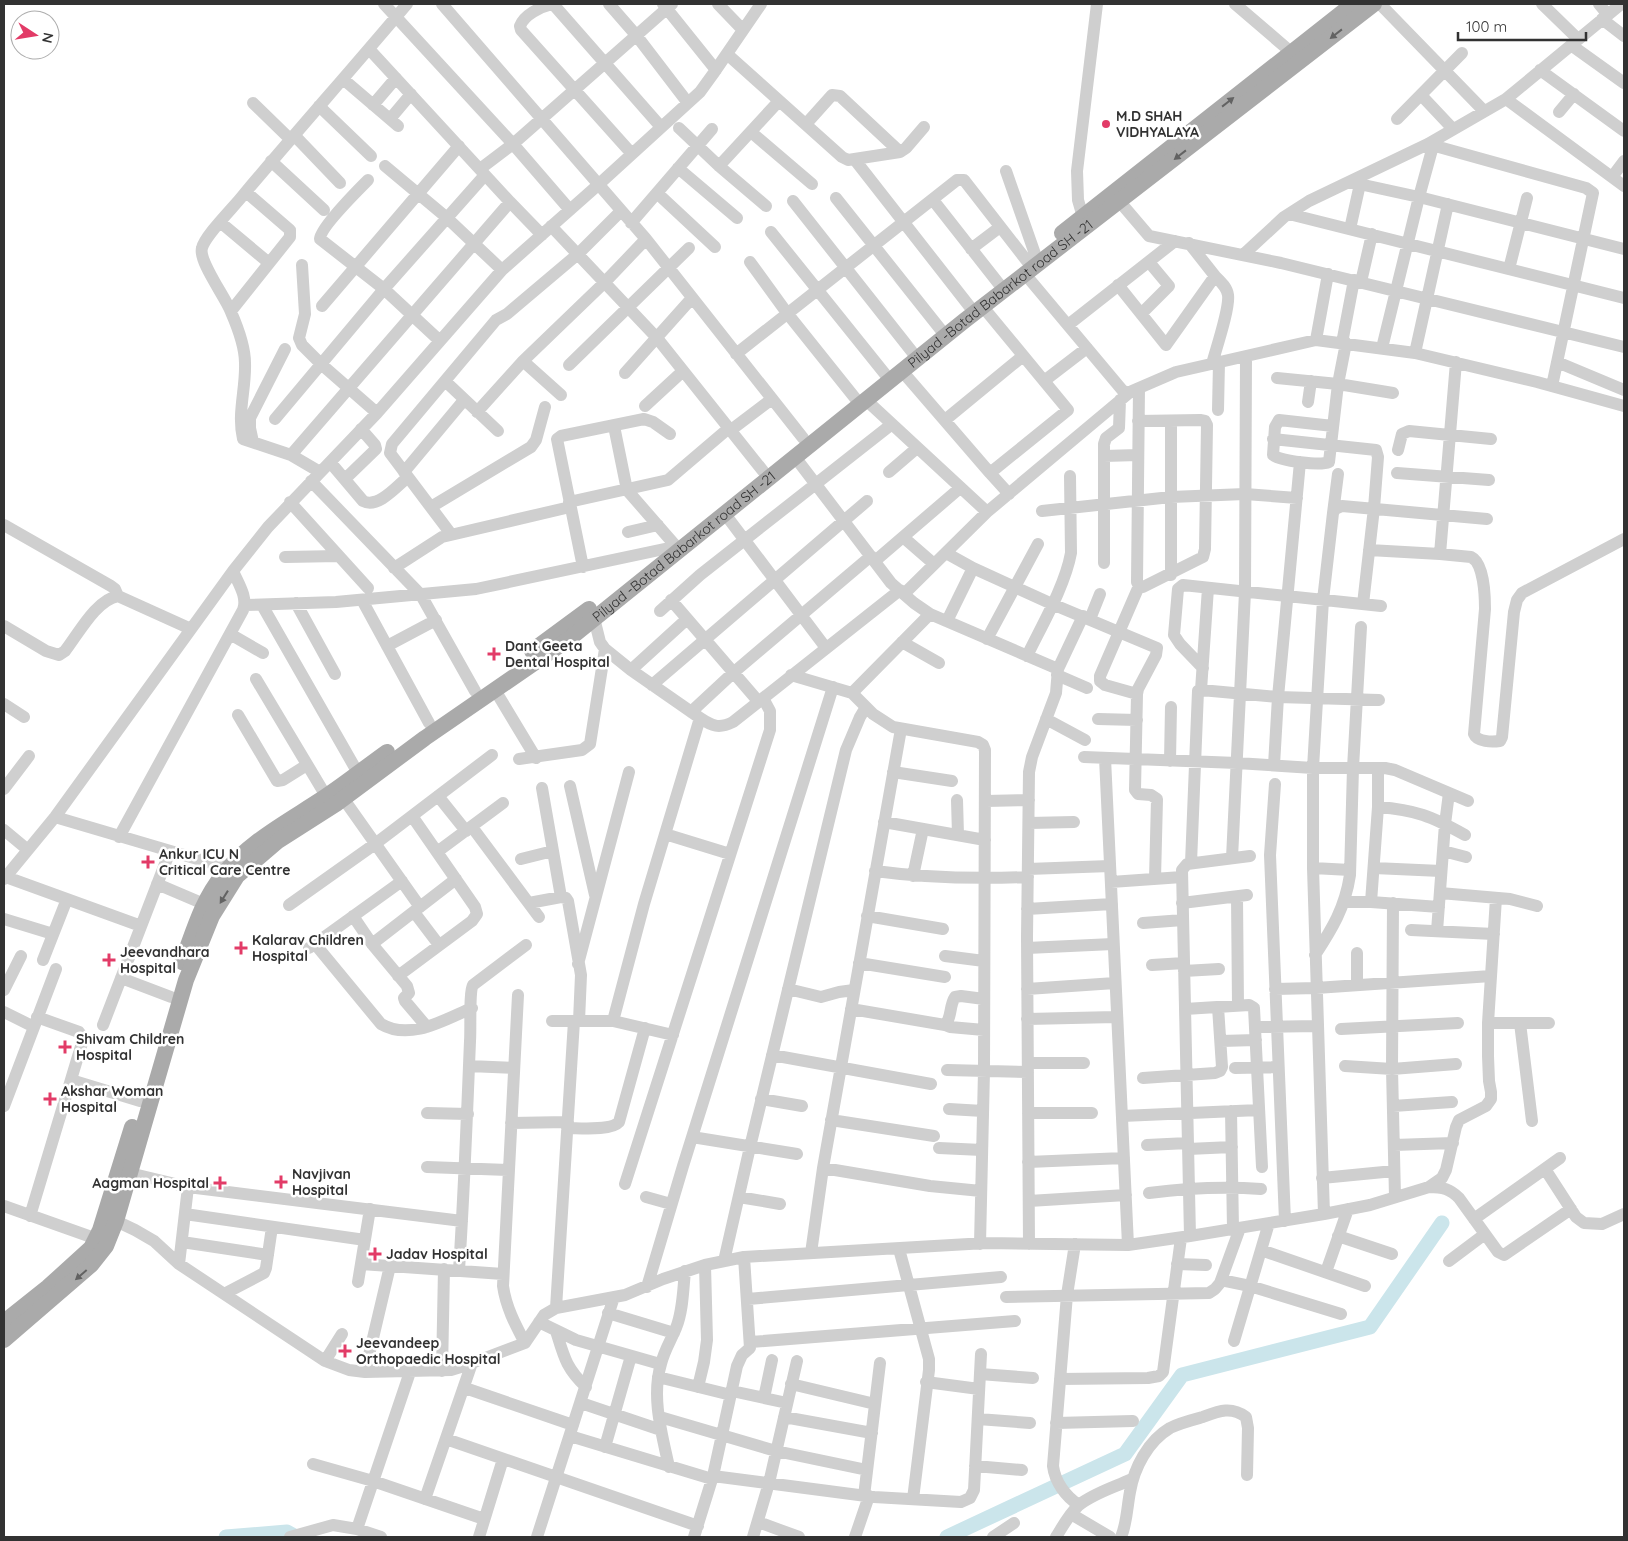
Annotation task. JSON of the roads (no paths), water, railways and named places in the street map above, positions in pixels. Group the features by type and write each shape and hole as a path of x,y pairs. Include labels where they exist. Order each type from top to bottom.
{"main road":[{"name":"Pilyad -Botad Babarkot road SH -21","path":"4,1340 92,1265 106,1246 116,1221 124,1172 140,1101 181,963 209,894 239,856 725,514 795,457 885,374 941,330 977,307 999,284 1084,222 1291,52 1353,4"},
{"name":"Pilyad -Botad Babarkot road SH -21","path":"4,1322 81,1258 97,1239 124,1172 186,980 212,916 237,876 278,841 343,798 425,738 568,639 594,618 671,546 803,438 902,371 1029,263 1084,222 1120,202 1374,4"}],"street":[{"path":"384,4 513,144 570,210"},
{"path":"320,472 291,455 244,439 241,430 240,408 245,357 231,311 202,255 201,249 204,242 271,161 407,4"},
{"path":"442,4 646,239 803,438"},
{"path":"609,4 636,35 688,103"},
{"path":"718,4 742,30"},
{"path":"141,926 5,878 55,817 255,542 290,502 377,413 502,270 700,92 761,4"},
{"path":"1084,222 1078,200 1077,172 1098,4"},
{"path":"1236,4 1291,52"},
{"path":"1380,4 1484,111"},
{"path":"1542,4 1574,42 1624,83"},
{"path":"1599,4 1605,17 1624,36"},
{"path":"1243,255 1289,214 1309,201 1355,183 1431,145 1453,129 1506,99 1621,4"},
{"path":"632,154 576,89 521,30 521,23 544,5 605,63 661,127"},
{"path":"276,419 483,172 668,5 716,70"},
{"path":"368,49 510,202 578,254 657,338 763,471"},
{"path":"1397,119 1462,53"},
{"path":"727,54 842,157 855,160 900,152 906,148 924,127"},
{"path":"1540,70 1624,131"},
{"path":"373,105 396,78"},
{"path":"342,79 394,122 411,94"},
{"path":"1559,112 1574,94"},
{"path":"1422,95 1453,129"},
{"path":"806,124 832,96 840,96 900,152"},
{"path":"1506,99 1624,186"},
{"path":"719,166 779,101"},
{"path":"253,103 340,183"},
{"path":"319,106 371,156"},
{"path":"679,128 719,166 766,206"},
{"path":"631,223 712,129"},
{"path":"751,132 812,184"},
{"path":"1382,348 1431,145"},
{"path":"1431,145 1590,190 1593,196 1552,386"},
{"path":"322,306 459,146"},
{"path":"855,160 904,223 977,307 1023,356 1068,410 990,473"},
{"path":"271,161 324,210"},
{"path":"1612,177 1624,161"},
{"path":"385,166 446,217 502,270"},
{"path":"678,168 737,218"},
{"path":"1006,171 1029,263"},
{"path":"368,180 333,217 319,237 384,289 440,340"},
{"path":"736,354 957,180 964,180 1029,263 1068,325 1124,391 1130,394 1138,421 1137,582 1139,586 1102,669 1100,681 1105,685 1137,694"},
{"path":"1355,183 1448,204 1624,249"},
{"path":"1350,229 1355,183"},
{"path":"231,311 290,237 290,230 246,192"},
{"path":"657,193 715,247"},
{"path":"836,198 941,330"},
{"path":"1509,269 1527,198"},
{"path":"933,200 999,284"},
{"path":"793,201 913,353"},
{"path":"291,455 411,314 510,202"},
{"path":"1120,202 1149,236 1189,243 1397,290 1624,347"},
{"path":"1415,353 1448,204"},
{"path":"451,534 390,453 392,444 496,320 507,314 578,254 621,211"},
{"path":"1289,214 1624,298"},
{"path":"220,222 269,264"},
{"path":"971,249 1000,227"},
{"path":"771,232 885,374"},
{"path":"1333,426 1279,420 1275,427 1272,455 1300,462 1327,464 1330,459 1344,343 1358,281 1372,234"},
{"path":"477,412 523,361 604,283 646,239"},
{"path":"1068,325 1175,241"},
{"path":"1189,243 1226,288 1228,296 1215,363 1218,410"},
{"path":"570,365 689,248"},
{"path":"750,262 787,313 860,399 892,424 987,512"},
{"path":"1141,314 1169,286 1148,262"},
{"path":"302,265 305,310 299,338 302,345 377,413"},
{"path":"1316,340 1328,274"},
{"path":"1118,285 1166,345 1215,276"},
{"path":"626,373 692,298"},
{"path":"594,618 600,642 631,670 711,725 722,726 733,722 826,648 902,592 946,553 987,512 1130,394 1176,372 1316,340 1415,353 1552,386 1624,406"},
{"path":"1044,381 1087,348"},
{"path":"253,442 250,418 285,349"},
{"path":"945,420 1023,356"},
{"path":"1232,858 1245,592 1246,356"},
{"path":"523,361 561,395"},
{"path":"1440,554 1456,362"},
{"path":"1556,362 1624,390"},
{"path":"645,406 683,371"},
{"path":"902,371 1009,494"},
{"path":"1277,378 1338,384 1393,393"},
{"path":"444,381 498,431"},
{"path":"1308,402 1311,381"},
{"path":"1104,563 1104,444 1106,438 1119,428 1130,394"},
{"path":"394,568 434,542 451,534 668,480 730,429 772,399"},
{"path":"330,462 363,501 371,504 379,501 406,474 464,400"},
{"path":"431,507 531,447 536,440 545,406"},
{"path":"583,566 557,440 561,436 644,420 652,422 670,434"},
{"path":"1138,421 1200,420 1205,421 1207,425 1205,549 1203,557 1171,575 1143,587 1139,586"},
{"path":"1171,421 1171,575"},
{"path":"660,611 700,575 892,424"},
{"path":"245,605 358,600 476,589 671,546 658,525 627,490 614,426"},
{"path":"344,480 376,449 375,444 361,429"},
{"path":"1398,450 1404,432 1491,439"},
{"path":"1273,439 1376,450 1378,457 1374,508 1363,604"},
{"path":"889,472 917,448"},
{"path":"1104,456 1138,455"},
{"path":"795,457 891,583 902,592 930,614 1027,656 1087,688"},
{"path":"1274,766 1278,697 1300,462"},
{"path":"1398,473 1489,480"},
{"path":"1324,1214 1315,956 1313,768 1323,600 1338,474"},
{"path":"1027,656 1070,561 1070,476"},
{"path":"311,481 421,595 475,691"},
{"path":"613,1021 665,834 695,715 734,673 802,615 873,558 903,537 960,488"},
{"path":"1042,511 1138,499 1171,497 1245,494 1297,498"},
{"path":"652,685 867,500"},
{"path":"290,502 339,556 372,584 358,600"},
{"path":"1333,513 1335,509 1342,506 1487,519"},
{"path":"725,514 826,648"},
{"path":"4,525 111,586 118,596 190,629"},
{"path":"628,532 658,525"},
{"path":"903,537 934,564"},
{"path":"1370,550 1440,554 1476,559 1479,564 1485,595 1485,609 1474,734 1479,739 1496,742 1500,741 1502,737 1514,612 1517,600 1522,593 1624,539"},
{"path":"987,639 1038,544"},
{"path":"946,553 973,568 1052,604 1157,648 1156,655 1137,694 1136,759 1136,793 1151,795 1157,799 1155,879"},
{"path":"285,557 339,556"},
{"path":"947,621 973,568"},
{"path":"119,837 245,605 233,571"},
{"path":"1203,668 1176,640 1174,629 1178,589 1180,586 1382,606"},
{"path":"1191,863 1197,694 1201,690 1208,588"},
{"path":"1029,1244 1027,909 1029,772 1032,757 1056,693 1058,672 1100,594"},
{"path":"4,626 46,651 59,655 65,651 98,606 106,600 118,596"},
{"path":"358,600 387,646 430,723"},
{"path":"625,1184 770,730 770,710 734,673 671,600"},
{"path":"296,603 335,674"},
{"path":"262,604 358,773"},
{"path":"852,693 930,614"},
{"path":"631,670 687,619"},
{"path":"387,646 436,620"},
{"path":"1315,956 1334,927 1348,889 1361,627"},
{"path":"230,634 263,653"},
{"path":"902,642 939,663"},
{"path":"519,759 582,750 590,744 605,648"},
{"path":"791,675 852,693 881,721 893,727 978,742 983,745 986,759 986,801 984,1072 980,1244"},
{"path":"256,679 326,796"},
{"path":"647,1287 671,1204 833,687"},
{"path":"495,690 536,758"},
{"path":"1201,690 1278,697 1378,700"},
{"path":"4,704 24,717"},
{"path":"724,1261 761,1099 846,750 866,707"},
{"path":"1170,760 1171,707"},
{"path":"238,715 277,781 283,780 307,765"},
{"path":"1046,719 1086,740"},
{"path":"1098,719 1137,720"},
{"path":"811,1253 831,1120 901,729"},
{"path":"289,904 375,844 492,755"},
{"path":"6,781 29,756"},
{"path":"1084,757 1313,768 1378,768 1395,770 1468,800"},
{"path":"1105,758 1128,1245"},
{"path":"1371,902 1378,807 1378,768"},
{"path":"578,964 629,772"},
{"path":"893,772 952,781"},
{"path":"1275,784 1270,855 1285,1221"},
{"path":"570,786 596,898"},
{"path":"542,788 561,897"},
{"path":"1437,930 1449,793"},
{"path":"438,796 469,829 539,917"},
{"path":"343,798 402,881 439,945"},
{"path":"956,800 958,835"},
{"path":"986,801 1029,800"},
{"path":"437,852 503,803"},
{"path":"1378,807 1411,811 1432,817 1465,835"},
{"path":"398,976 472,921 477,914 477,910 412,816"},
{"path":"55,817 228,868"},
{"path":"884,822 985,840"},
{"path":"1029,822 1074,822"},
{"path":"913,876 923,829"},
{"path":"4,830 28,850"},
{"path":"665,834 730,854"},
{"path":"103,1025 170,851"},
{"path":"521,860 553,851"},
{"path":"1443,851 1466,857"},
{"path":"1060,1379 1148,1378 1159,1376 1163,1372 1178,1264 1186,1237 1189,1188 1182,877 1184,866 1191,863 1250,856"},
{"path":"875,871 913,876 985,879 1028,873 1110,866"},
{"path":"1313,868 1350,870"},
{"path":"1374,868 1441,871"},
{"path":"1111,882 1182,877"},
{"path":"372,944 456,879"},
{"path":"402,881 312,946 381,1024 389,1028 411,1031 427,1027 472,1008"},
{"path":"157,884 204,904"},
{"path":"1440,893 1510,899 1537,906"},
{"path":"1182,903 1242,896 1238,1006"},
{"path":"529,903 561,897 566,898 570,908 581,975 567,1125 556,1308"},
{"path":"1441,1189 1442,1178 1446,1170 1459,1120 1486,1106 1491,1099 1488,1023 1496,898"},
{"path":"43,960 67,899"},
{"path":"1344,902 1393,903 1439,907"},
{"path":"1393,903 1392,1069 1395,1197"},
{"path":"1027,909 1112,904"},
{"path":"353,916 372,944 409,990 404,998 405,1001 427,1027"},
{"path":"867,916 944,929"},
{"path":"4,919 53,934"},
{"path":"1143,922 1182,920"},
{"path":"1411,930 1494,934"},
{"path":"1027,948 1113,944"},
{"path":"459,1270 468,1114 472,1008 470,994 473,984 526,945"},
{"path":"1356,953 1357,985"},
{"path":"4,990 21,956"},
{"path":"945,956 984,961"},
{"path":"859,963 945,977"},
{"path":"1152,965 1218,969"},
{"path":"4,1106 9,1075 36,1022 56,969"},
{"path":"1275,989 1491,976"},
{"path":"121,978 171,996"},
{"path":"1027,989 1115,983"},
{"path":"788,989 821,997 854,990"},
{"path":"518,996 503,1274 505,1301 525,1343"},
{"path":"945,1025 948,1022 952,1001 957,996 984,999"},
{"path":"1185,1009 1252,1006 1255,1012 1262,1167"},
{"path":"1143,1078 1215,1073 1220,1070 1222,1067 1218,1007"},
{"path":"851,1009 950,1027 984,1030"},
{"path":"4,1012 79,1032 82,1036 82,1043 30,1216"},
{"path":"1027,1019 1116,1018"},
{"path":"552,1021 613,1021 672,1035"},
{"path":"1341,1029 1458,1023"},
{"path":"1488,1023 1549,1023"},
{"path":"1520,1023 1532,1121"},
{"path":"1255,1027 1318,1026"},
{"path":"511,1123 609,1128 616,1126 619,1122 645,1028"},
{"path":"1221,1041 1256,1040"},
{"path":"772,1055 931,1084"},
{"path":"947,1070 984,1072 1084,1063"},
{"path":"1346,1066 1392,1069 1456,1064"},
{"path":"469,1066 514,1068"},
{"path":"1235,1068 1278,1068"},
{"path":"71,1080 140,1101"},
{"path":"761,1099 802,1106"},
{"path":"1393,1106 1452,1102"},
{"path":"949,1109 983,1111"},
{"path":"1122,1116 1260,1110"},
{"path":"1028,1113 1092,1112"},
{"path":"1006,1297 1209,1293 1215,1289 1222,1280 1236,1229 1232,1187 1231,1112"},
{"path":"427,1113 468,1114"},
{"path":"831,1120 934,1136"},
{"path":"692,1137 796,1154"},
{"path":"1394,1145 1453,1143"},
{"path":"1147,1145 1232,1147"},
{"path":"939,1148 982,1150"},
{"path":"1028,1162 1124,1158"},
{"path":"1474,1219 1560,1158"},
{"path":"427,1167 508,1170"},
{"path":"823,1168 930,1186 981,1191"},
{"path":"1545,1168 1572,1209 1584,1223 1602,1224 1624,1214"},
{"path":"1322,1178 1394,1171"},
{"path":"124,1172 188,1187 462,1220"},
{"path":"180,1264 188,1187"},
{"path":"1149,1193 1189,1188 1232,1187 1261,1189"},
{"path":"116,1221 154,1241 180,1264 325,1361 349,1370 410,1372 442,1371 472,1363 525,1343 538,1322 556,1308 625,1295 685,1271 744,1257 980,1244 1128,1245 1285,1221 1441,1189"},
{"path":"1441,1189 1474,1219 1498,1252 1504,1255 1572,1209"},
{"path":"1029,1201 1126,1195"},
{"path":"646,1197 671,1204"},
{"path":"739,1197 780,1204"},
{"path":"4,1206 97,1239"},
{"path":"358,1282 370,1209"},
{"path":"1326,1272 1348,1209"},
{"path":"185,1214 365,1240"},
{"path":"1234,1341 1269,1223"},
{"path":"224,1294 264,1273 272,1227"},
{"path":"1449,1261 1485,1234"},
{"path":"1338,1236 1392,1254"},
{"path":"182,1242 268,1255"},
{"path":"1075,1244 1067,1295 1053,1466 1055,1477 1075,1510 1110,1537"},
{"path":"899,1249 928,1358 913,1499"},
{"path":"1261,1250 1365,1286"},
{"path":"446,1438 557,1476 696,1532 712,1478 739,1360 750,1348 744,1257"},
{"path":"361,1264 503,1274"},
{"path":"1178,1264 1206,1265"},
{"path":"698,1387 707,1340 705,1265"},
{"path":"365,1372 390,1266"},
{"path":"442,1371 444,1269"},
{"path":"669,1467 657,1396 659,1371 679,1317 685,1271"},
{"path":"748,1299 1001,1277"},
{"path":"1222,1280 1250,1286 1341,1314"},
{"path":"537,1537 614,1297"},
{"path":"608,1313 674,1332"},
{"path":"751,1342 1015,1321"},
{"path":"538,1322 576,1340 631,1356 659,1371 698,1387 787,1403"},
{"path":"556,1331 568,1367 573,1375 586,1387"},
{"path":"325,1361 342,1334"},
{"path":"465,1388 572,1431 605,1447 712,1478 769,1483 866,1496 961,1502 970,1498 974,1490 981,1354"},
{"path":"605,1447 631,1356"},
{"path":"764,1398 772,1360"},
{"path":"753,1537 769,1483 796,1361"},
{"path":"855,1537 866,1496 867,1470 880,1362"},
{"path":"425,1499 465,1388 472,1363"},
{"path":"357,1529 410,1372"},
{"path":"980,1374 1033,1378"},
{"path":"926,1382 979,1389"},
{"path":"792,1384 875,1404"},
{"path":"581,1403 614,1414 722,1436 776,1452 867,1470"},
{"path":"1121,1537 1132,1478 1148,1449 1170,1428 1220,1410 1239,1412 1246,1418 1248,1428 1247,1475"},
{"path":"784,1417 872,1433"},
{"path":"978,1419 1030,1423"},
{"path":"1056,1423 1133,1421"},
{"path":"478,1537 503,1459"},
{"path":"313,1464 373,1481 484,1519"},
{"path":"975,1466 1022,1470"},
{"path":"1056,1537 1075,1510 1090,1498 1132,1478"},
{"path":"758,1522 799,1537"},
{"path":"993,1537 1014,1523"},
{"path":"290,1537 333,1525 342,1525 381,1537"}],"waterway":[{"path":"947,1537 1125,1454 1182,1375 1370,1327 1442,1223"},
{"path":"226,1537 287,1532 296,1537"}],"place":[{"name":"M.D SHAH VIDHYALAYA","path":"1106,124"},
{"name":"Dant Geeta Dental Hospital","path":"494,654"},
{"name":"Ankur ICU N Critical Care Centre","path":"148,862"},
{"name":"Kalarav Children Hospital","path":"241,948"},
{"name":"Jeevandhara Hospital","path":"109,960"},
{"name":"Shivam Children Hospital","path":"65,1047"},
{"name":"Akshar Woman Hospital","path":"50,1099"},
{"name":"Navjivan Hospital","path":"281,1182"},
{"name":"Aagman Hospital","path":"220,1183"},
{"name":"Jadav Hospital","path":"375,1254"},
{"name":"Jeevandeep Orthopaedic Hospital","path":"345,1351"}]}
